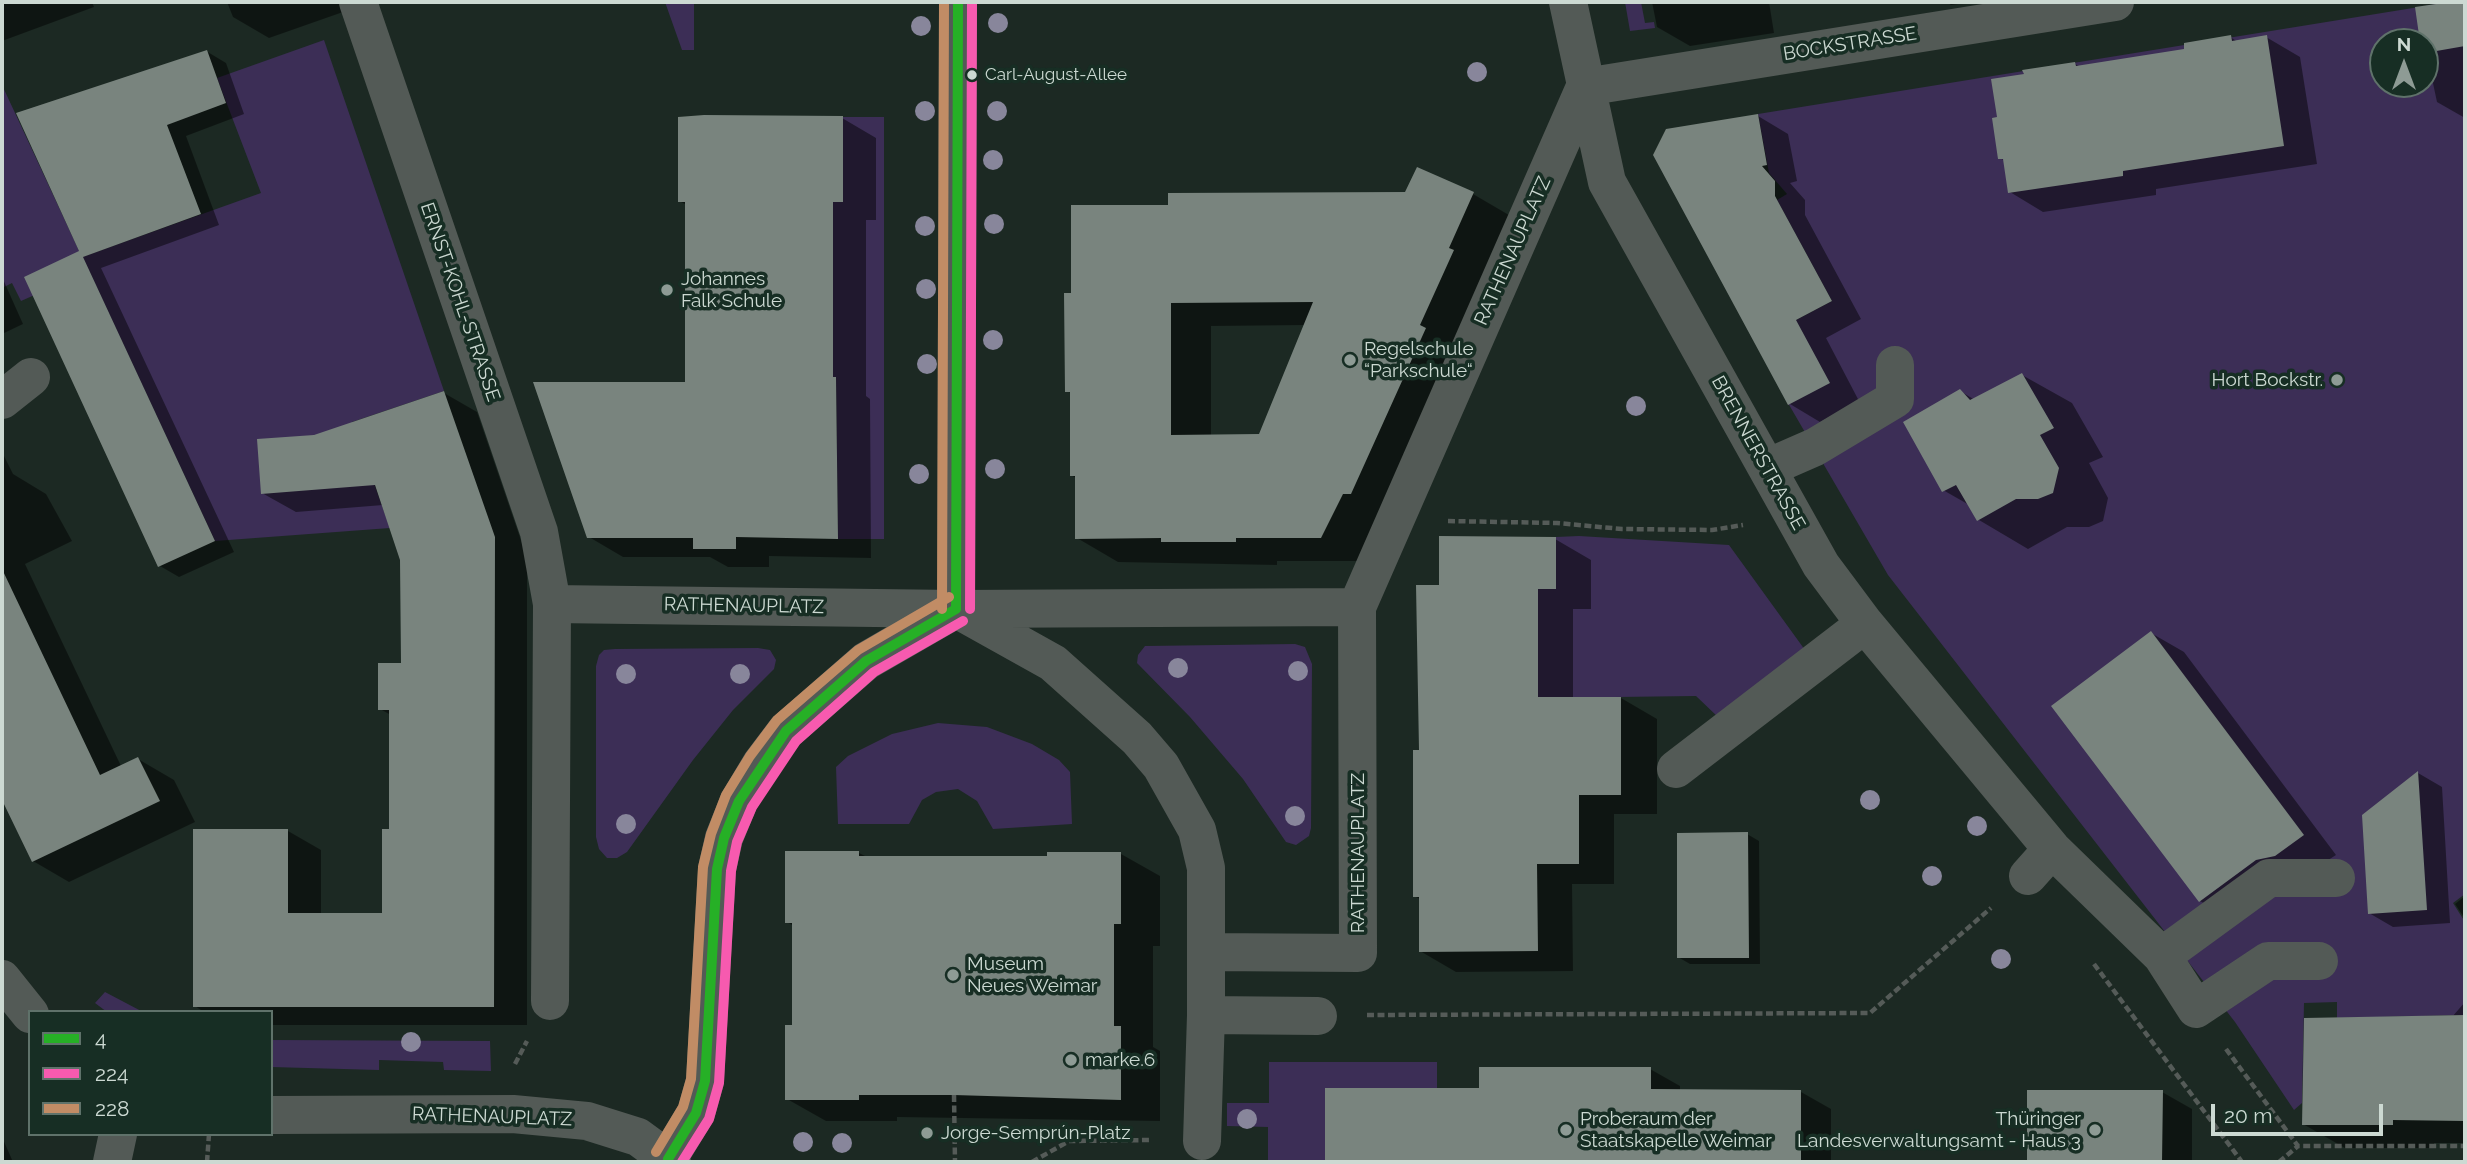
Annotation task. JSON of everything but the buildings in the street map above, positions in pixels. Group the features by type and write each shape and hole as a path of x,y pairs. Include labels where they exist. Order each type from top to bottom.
{"street":[{"name":"ERNST-KOHL-STRASSE","path":"358,2 539,532 552,604"},
{"path":"956,609 958,2"},
{"name":"BRENNERSTRASSE","path":"1568,2 1607,182 1821,565 2040,862 2162,956 2196,1009"},
{"name":"BOCKSTRASSE","path":"1585,87 2115,2"},
{"name":"RATHENAUPLATZ","path":"956,609 1053,663 1137,738 1161,766 1197,830 1206,868 1206,952 1358,953 1357,607 1585,87"},
{"path":"1767,468 1815,447 1895,399 1895,365"},
{"name":"RATHENAUPLATZ","path":"552,604 956,609 1357,607"},
{"path":"550,1002 552,604"},
{"name":"RATHENAUPLATZ","path":"273,1115 513,1114 587,1121 638,1137 670,1160 696,1113 705,1081 717,869 724,838 739,801 761,764 786,731 866,661 956,609"},
{"path":"1676,769 1865,624"},
{"path":"2162,956 2269,878 2336,878"},
{"path":"1202,1141 1206,952"},
{"path":"2196,1009 2268,961 2319,961"},
{"path":"2,979 28,1012"},
{"path":"1206,1015 1318,1016"},
{"path":"112,1162 118,1136"}],"path":[{"path":"1395,521 1485,520 1622,529 1712,530 1735,528 1788,505"},
{"path":"1318,1016 1870,1013 2040,862"},
{"path":"2086,953 2242,1162"},
{"path":"513,1114 515,1060 550,1002"},
{"path":"2196,1009 2298,1146"},
{"path":"954,1095 955,1162"},
{"path":"207,1162 209,1136"},
{"path":"1032,1162 1069,1141 1202,1141"},
{"path":"2279,1162 2298,1146 2465,1146"}],"shaded area":[{"path":"665,2 694,2 694,50 682,50"},
{"path":"1625,2 1641,2 1645,23 1654,22 1655,28 1630,31"},
{"path":"2450,2 2465,2 2465,894 2453,903 2465,922 2465,1015 2337,1018 2337,1002 2304,1003 2302,1103 2294,1110 2235,1022 1888,575 1781,391 1796,320 1832,301 1777,200 1787,194 1769,173 1758,114"},
{"path":"324,40 444,391 352,422 390,528 215,541 89,271 21,301 12,283 2,288 2,85 82,257 261,193 217,78"},
{"path":"843,117 884,117 884,539 838,539 836,378 833,377 833,202 842,202"},
{"path":"1556,537 1729,545 1805,650 1719,718 1696,696 1536,698 1538,589"},
{"path":"1295,644 1305,647 1312,664 1311,828 1309,836 1296,845 1286,842 1243,779 1190,717 1137,663 1138,655 1145,646"},
{"path":"615,649 770,650 776,660 774,669 733,710 693,760 627,852 617,858 607,858 599,849 596,837 596,666 599,655 604,650"},
{"path":"938,723 987,727 1032,744 1059,760 1070,772 1072,824 993,829 977,801 958,789 936,792 922,800 909,824 838,824 836,767 848,756 892,734"},
{"path":"105,992 139,1010 104,1010 95,1003"},
{"path":"273,1040 490,1041 491,1071 444,1070 443,1062 379,1060 379,1070 273,1067"},
{"path":"1269,1062 1437,1062 1437,1088 1325,1088 1325,1162 1268,1162 1268,1127 1227,1126 1227,1103 1269,1103"}],"transit line":[{"name":"228","path":"942,609 944,2"},
{"name":"4","path":"956,609 958,2"},
{"name":"224","path":"970,609 972,2"},
{"name":"228","path":"656,1152 683,1107 691,1079 703,867 711,834 726,795 777,720 858,650 949,597"},
{"name":"4","path":"668,1159 696,1113 705,1081 717,869 724,838 739,801 786,731 866,661 956,609"},
{"name":"224","path":"682,1162 709,1119 719,1083 731,871 737,842 752,807 796,741 874,672 963,621"}],"place":[{"name":"Carl-August-Allee","path":"972,75"},
{"name":"Johannes Falk Schule","path":"667,290"},
{"name":"Regelschule “Parkschule“","path":"1350,360"},
{"name":"Hort Bockstr.","path":"2337,380"},
{"name":"Museum Neues Weimar","path":"953,975"},
{"name":"marke.6","path":"1071,1060"},
{"name":"Proberaum der Staatskapelle Weimar","path":"1566,1130"},
{"name":"Thüringer Landesverwaltungsamt - Haus 3","path":"2095,1130"},
{"name":"Jorge-Semprún-Platz","path":"927,1133"}]}
